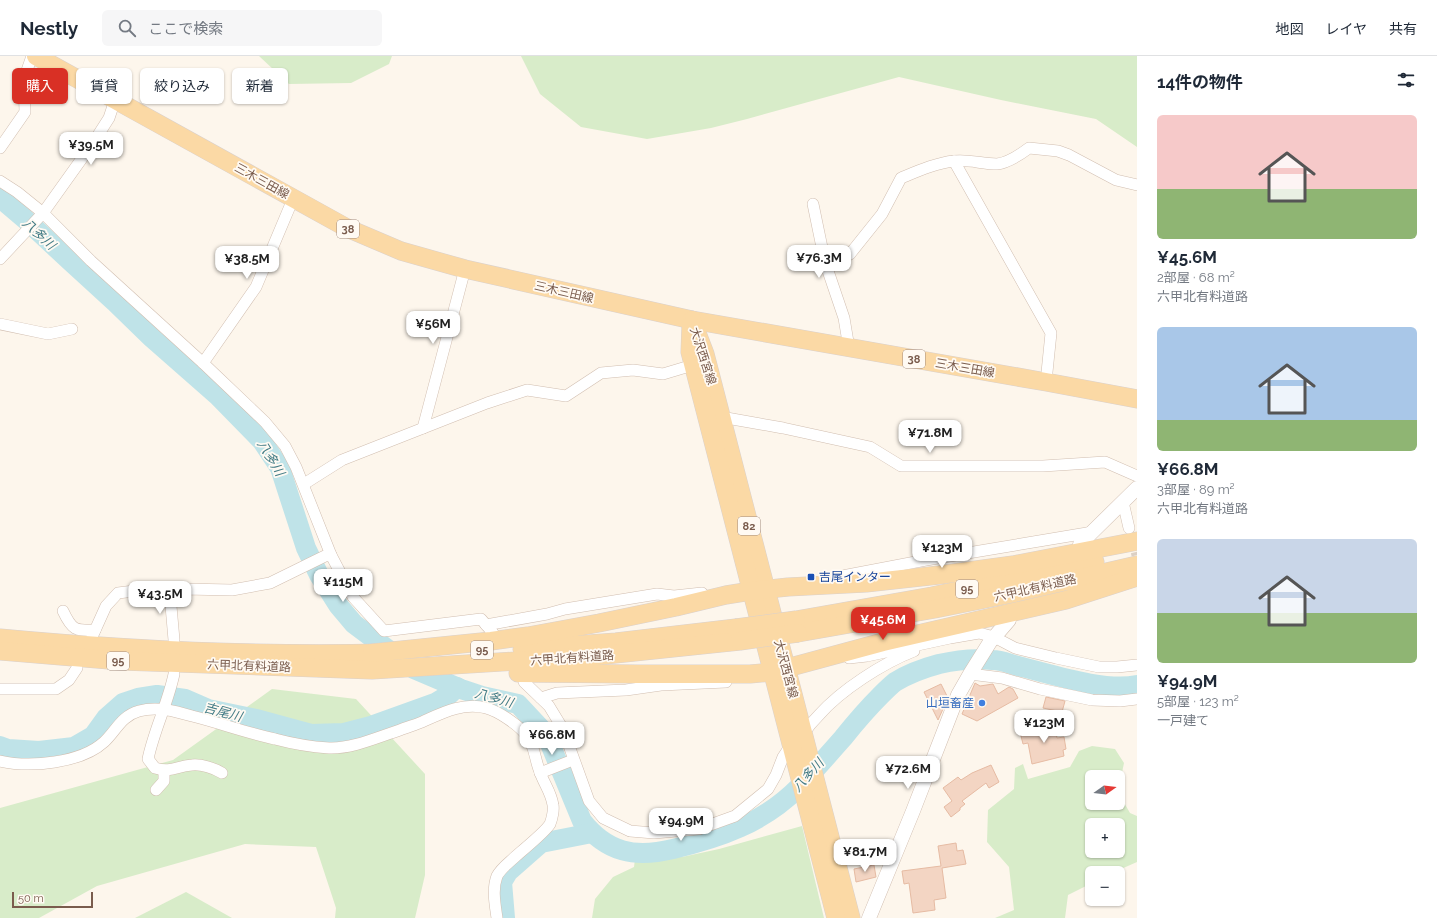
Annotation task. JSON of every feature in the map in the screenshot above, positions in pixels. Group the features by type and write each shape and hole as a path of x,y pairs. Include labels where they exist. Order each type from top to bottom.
{"main road":[{"name":"三木三田線","path":"36,56 76,78"},
{"name":"三木三田線","path":"122,104 347,228 401,251 465,269 692,320 1137,399"},
{"name":"大沢西宮線","path":"692,320 690,352 758,590 779,671 800,740 836,918"},
{"name":"大沢西宮線","path":"692,320 705,354 721,417 758,590"},
{"name":"95","path":"758,590 866,583 1014,565 1133,534"},
{"name":"六甲北有料道路","path":"797,626 1137,552"},
{"name":"六甲北有料道路","path":"0,651 121,661 372,670 428,668 596,656 738,634 935,609 1010,594 1137,564"},
{"path":"428,668 490,674 522,672 742,674 779,671 883,642 1066,600 1137,577"},
{"path":"372,653 528,636 726,595 758,590"},
{"name":"六甲北有料道路","path":"0,638 227,653 372,653 535,648 738,634"},
{"name":"大沢西宮線","path":"811,792 851,918"}],"street":[{"path":"0,148 25,112 24,79 32,56"},
{"path":"0,259 41,216 93,143 109,118 114,104"},
{"path":"827,267 850,254 882,214 901,178 929,167 954,161 976,161 998,164 1017,157 1030,148 1058,151 1116,180 1137,185"},
{"path":"954,161 1051,333 1046,382"},
{"path":"0,181 17,192 41,216 203,363 265,422 285,446 304,484 328,556 353,598 384,631 481,619 490,629 565,609 656,594 674,596 706,593 726,595"},
{"path":"203,363 256,287 293,199"},
{"path":"813,204 827,267 844,318 849,348"},
{"path":"423,428 465,269"},
{"path":"0,324 48,334 72,329"},
{"path":"304,484 342,460 487,403 527,390 566,396 601,373 633,370 663,374 694,365"},
{"path":"721,417 783,428 870,447 901,466 1043,466 1105,462 1137,476"},
{"path":"1080,544 1137,488"},
{"path":"1123,502 1133,534"},
{"path":"788,587 926,560 1093,532"},
{"path":"63,611 70,625 94,634 106,606 118,593 171,589 232,590 270,583 328,556"},
{"path":"171,589 174,640"},
{"path":"869,918 914,811 958,695 992,640 1009,620"},
{"path":"824,659 867,656 979,633 992,640 1015,648 1099,667 1137,665"},
{"path":"524,682 549,706 563,729 572,761 589,801 603,818 630,831 654,832 700,829 736,816 768,789 776,775 783,757 800,740 824,710 841,694 865,677 907,654 944,640"},
{"path":"0,689 56,689 69,680 77,668"},
{"path":"541,698 558,693 626,690 661,685 739,682 779,671"},
{"path":"174,674 171,688 148,759 155,768 164,771 193,764 215,769 222,773"},
{"path":"970,674 1002,678 1040,689 1092,700 1120,701 1137,699"},
{"path":"0,761 13,764 49,762 72,758 92,750 105,742 120,722 138,711 165,707 275,739 330,748 372,740 420,723 445,711 470,706 486,708 501,714 527,736 550,792 553,807 550,824 524,850 505,865 497,875 494,889 497,918"},
{"path":"541,772 572,761"},
{"path":"156,790 164,781 164,771"}],"green space":[{"path":"259,56 392,56 389,64 351,83 289,84 288,68 272,68"},
{"path":"521,56 1137,56 1137,147 1096,119 1001,100 899,77 711,128 647,139 581,127 540,94"},
{"path":"272,689 356,699 425,774 425,875 415,918 335,918 336,908 316,847 245,844 97,886 39,918 0,918 0,808 173,760"},
{"path":"1092,746 1115,749 1124,763 1123,770 1085,770 1085,810 1125,810 1125,804 1130,813 1137,816 1137,862 1125,867 1125,866 1085,866 1085,886 1068,895 1065,918 995,918 1014,910 1009,867 987,842 988,810 1014,789 1015,768 1023,764 1028,779 1070,767 1079,751"},
{"path":"802,826 824,918 592,918 595,899 613,877 634,867 636,851 682,857 719,849"},
{"path":"186,892 232,918 135,918"}],"building":[{"path":"975,683 980,686 993,684 998,694 1009,687 1013,689 1018,698 977,721 962,714"},
{"path":"941,684 948,698 938,720 924,692"},
{"path":"1046,697 1065,701 1062,712 1043,708"},
{"path":"1043,726 1044,729 1055,727 1057,738 1064,737 1066,749 1063,750 1064,756 1032,764 1028,743 1023,744 1020,732"},
{"path":"991,765 999,782 989,788 986,783 962,801 965,804 951,817 944,807 952,801 943,788 958,777 961,780 972,773"},
{"path":"956,843 957,851 963,850 966,864 942,868 946,898 934,900 935,910 913,913 909,883 904,884 902,871 941,866 938,846"},
{"path":"874,865 876,877 856,882 854,869"}],"waterway":[{"name":"八多川","path":"0,198 25,219 152,338 218,396 262,441 280,468 306,548 319,575 338,605 354,624 414,669 461,689 482,696 518,704 546,734 582,821 601,840 612,846 634,853 659,852 707,840 740,828 755,820 785,800 798,788 891,685 922,669 966,660 996,660 1094,684 1124,687 1137,685"},
{"name":"吉尾川","path":"0,746 8,749 39,751 74,747 93,736 106,718 123,703 138,698 157,695 185,699 208,709 256,719 311,734 344,733 371,726 435,703 450,694 457,687"},
{"path":"505,918 502,882 508,872 541,843 592,833"}],"tunnel":[{"path":"1132,536 1137,555"}],"place":[{"name":"吉尾インター","path":"811,577"},
{"name":"山垣畜産","path":"982,703"}]}
